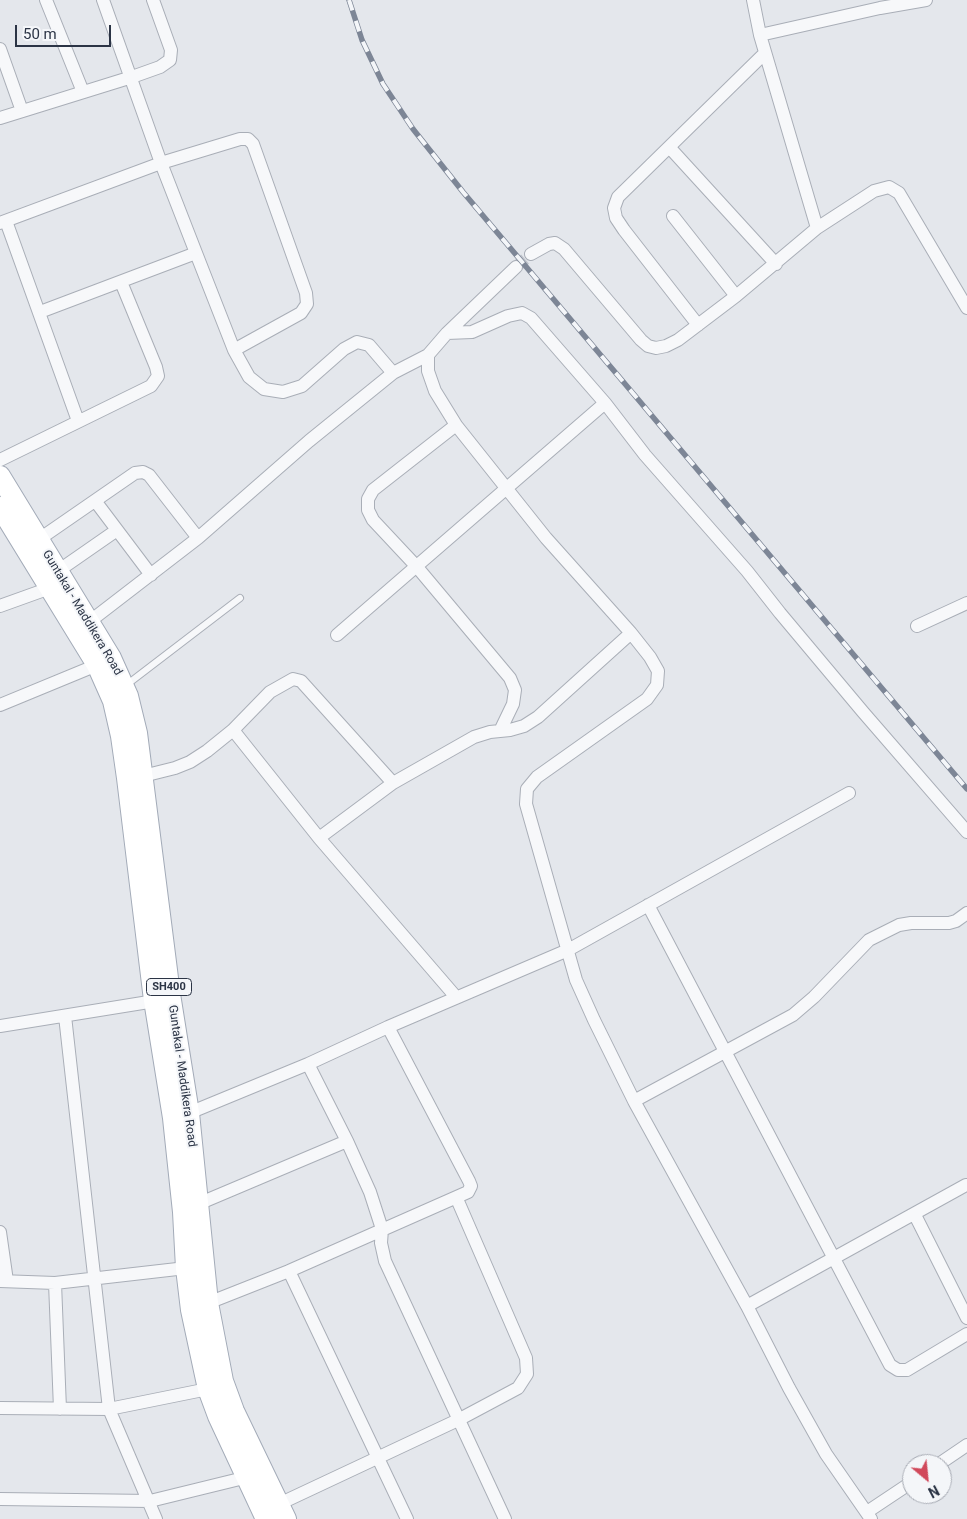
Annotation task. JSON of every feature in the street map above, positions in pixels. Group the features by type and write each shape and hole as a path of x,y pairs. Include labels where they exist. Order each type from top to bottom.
{"main road":[{"name":"Guntakal - Maddikera Road","path":"0,476 38,540 54,579 113,701 121,736 163,1000 189,1113 208,1303 223,1381 255,1475"},
{"name":"Guntakal - Maddikera Road","path":"0,507 89,622 111,658 128,696 143,776 191,1310 208,1389 218,1416 277,1514"}],"street":[{"path":"46,0 83,92"},
{"path":"103,0 161,163 234,350 249,377 264,388 283,392 302,386 344,349 357,342 369,345 393,373"},
{"path":"0,118 132,78 160,67 170,60 171,50 152,0"},
{"path":"753,0 765,54 817,228"},
{"path":"760,36 880,8 926,0"},
{"path":"0,49 22,111"},
{"path":"698,325 616,218 614,208 618,197 765,54"},
{"path":"78,421 40,312 3,222 161,163 240,138 248,139 253,144 306,293 306,304 300,313 234,350"},
{"path":"670,148 776,264"},
{"path":"531,254 549,244 555,243 564,249 641,340 648,346 656,348 666,346 678,340 776,264 817,228 874,191 889,187 899,192 967,308"},
{"path":"673,216 736,296"},
{"path":"40,312 196,253"},
{"path":"89,622 198,538 309,441 393,373 428,355 446,333 516,267"},
{"path":"0,460 151,386 158,376 121,282"},
{"path":"446,333 472,332 508,316 522,313 531,318 605,403 645,455 747,571 857,704 967,832"},
{"path":"428,355 428,371 435,391 456,425 546,538 650,657 658,671 657,685 647,699 537,777 527,789 526,804 576,980 634,1101 826,1454 869,1515 902,1490"},
{"path":"337,635 605,403"},
{"path":"456,425 373,490 368,499 368,510 373,520 417,567 510,678 515,690 512,704 500,731"},
{"path":"38,540 96,502 135,473 142,472 149,475 198,538"},
{"path":"96,502 151,575"},
{"path":"0,606 54,579 117,530"},
{"path":"918,626 967,604"},
{"path":"319,838 393,784 474,737 524,726 538,717 631,634"},
{"path":"0,705 97,665"},
{"path":"143,776 190,762 233,730 270,692 293,679 302,681 393,784"},
{"path":"233,730 319,838 456,997"},
{"path":"189,1113 308,1064 388,1026 568,950 849,793"},
{"path":"648,905 890,1365 898,1370 907,1370 967,1334"},
{"path":"634,1101 726,1053 793,1015 869,940 899,925 949,924 967,913"},
{"path":"0,1026 163,1000"},
{"path":"65,1016 109,1409 150,1501 156,1519"},
{"path":"208,1303 289,1271 382,1229 457,1199 468,1192 471,1186 469,1181 388,1026"},
{"path":"308,1064 347,1140 370,1192 382,1229 381,1244 385,1261 505,1519"},
{"path":"198,1204 347,1140"},
{"path":"747,1306 966,1185"},
{"path":"277,1514 377,1457 458,1420 518,1388 527,1374 526,1358 457,1199"},
{"path":"915,1214 967,1318"},
{"path":"0,1232 4,1281 55,1283 186,1268"},
{"path":"289,1271 407,1519"},
{"path":"55,1283 60,1408"},
{"path":"0,1408 109,1409 208,1389"},
{"path":"952,1455 967,1445"},
{"path":"0,1498 150,1501 255,1475"}],"lane":[{"path":"124,686 240,598"}],"tunnel":[{"path":"516,267 531,254"}],"railway":[{"path":"349,0 362,40 383,84 413,129 463,192 967,789"}]}
